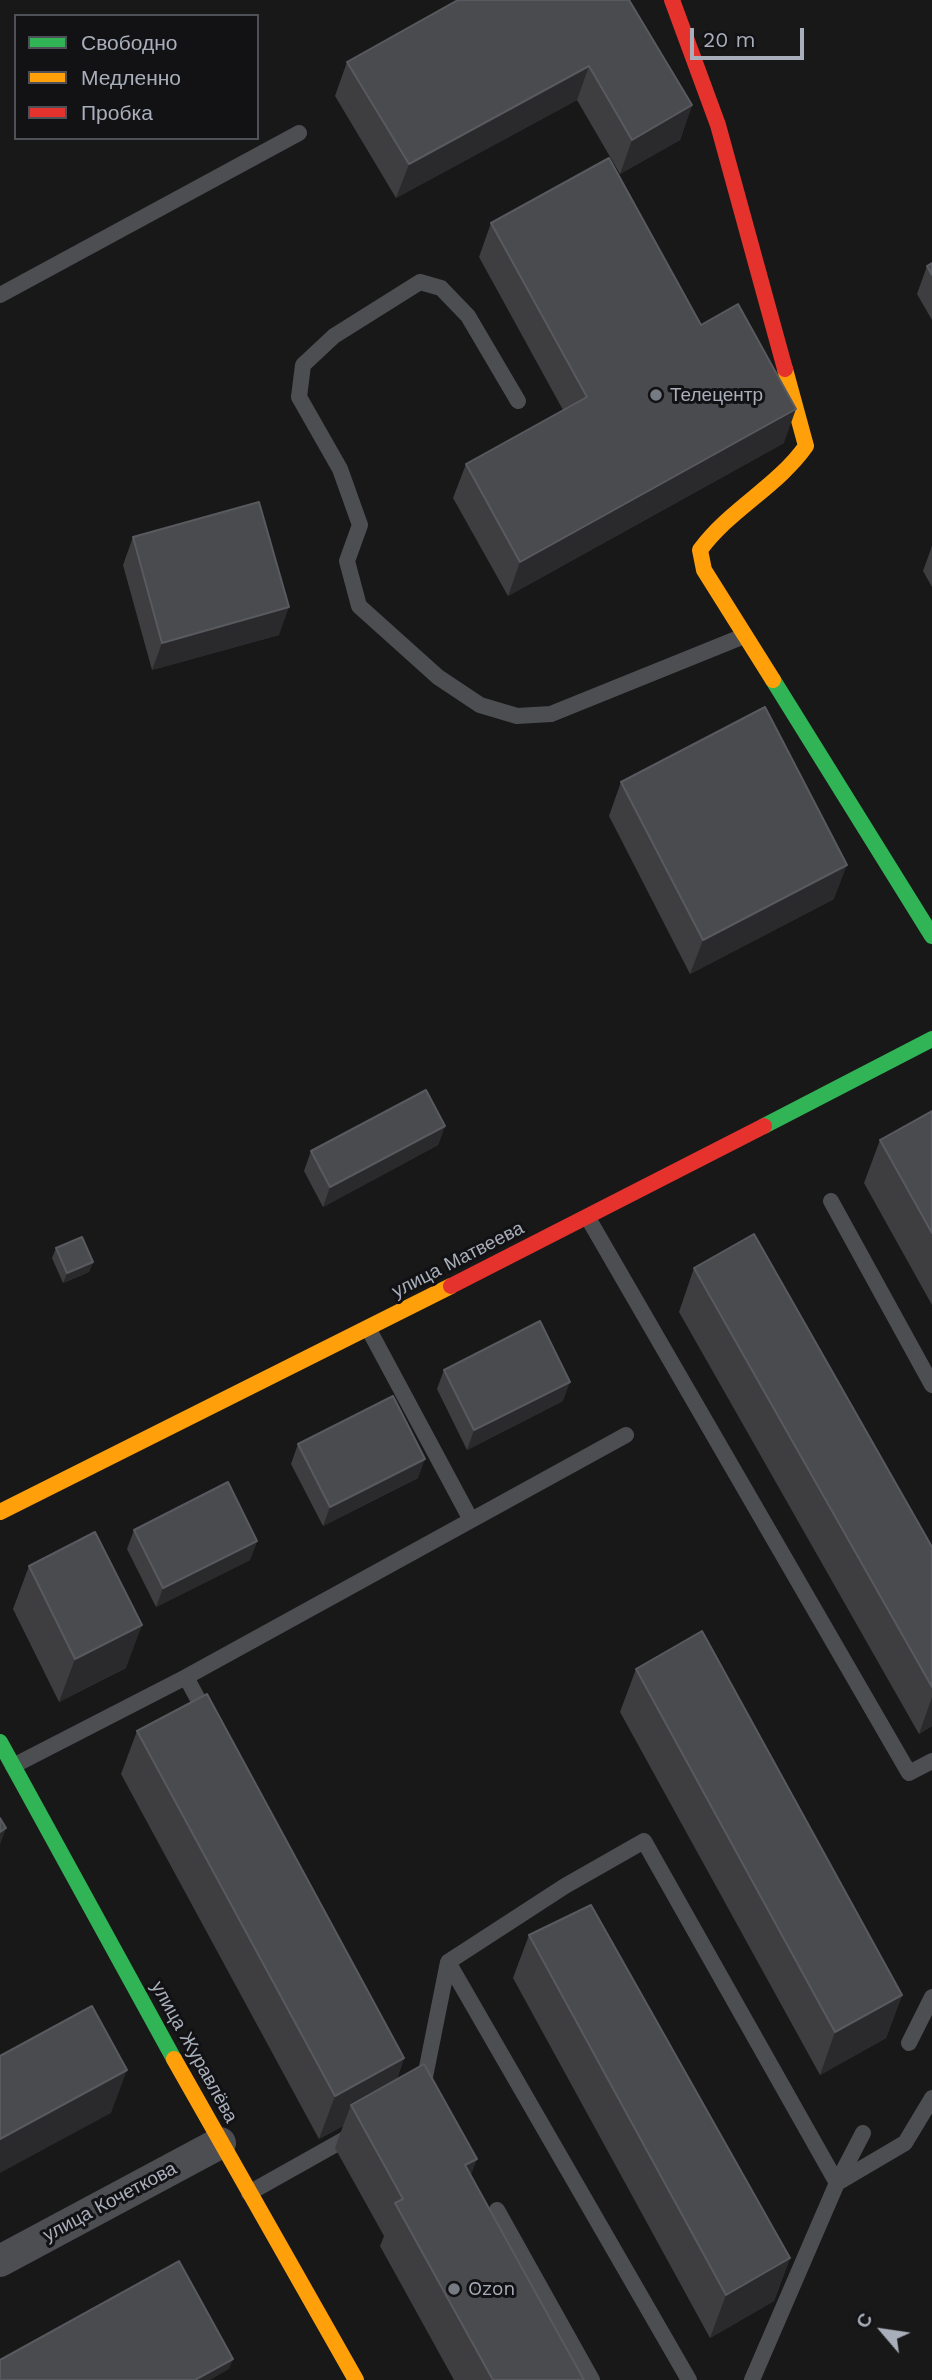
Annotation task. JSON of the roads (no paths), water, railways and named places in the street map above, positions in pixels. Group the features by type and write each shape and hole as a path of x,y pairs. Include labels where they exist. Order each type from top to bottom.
{"street":[{"path":"671,0 718,125 806,446 796,464 711,532 700,550 705,570 932,936"},
{"name":"улица Матвеева","path":"0,1512 588,1218 932,1039"},
{"name":"улица Журавлёва","path":"0,1742 220,2143 356,2380"},
{"name":"улица Кочеткова","path":"0,2261 220,2143"}],"lane":[{"path":"0,295 299,133"},
{"path":"518,401 468,316 442,288 420,282 334,336 303,365 299,397 340,469 360,525 347,561 359,606 438,677 480,705 517,716 551,715 744,636"},
{"path":"831,1201 932,1385"},
{"path":"588,1218 909,1773 932,1760"},
{"path":"368,1328 471,1520"},
{"path":"13,1766 186,1677 626,1435"},
{"path":"186,1677 213,1726"},
{"path":"420,2102 448,1962 565,1886 644,1840 837,2183"},
{"path":"448,1962 689,2380"},
{"path":"909,2043 932,1997"},
{"path":"837,2183 905,2143 932,2098"},
{"path":"249,2193 364,2129"},
{"path":"752,2380 837,2183 863,2133"},
{"path":"497,2210 592,2380"}],"place":[{"name":"Телецентр","path":"656,395"},
{"name":"Ozon","path":"454,2289"}]}
